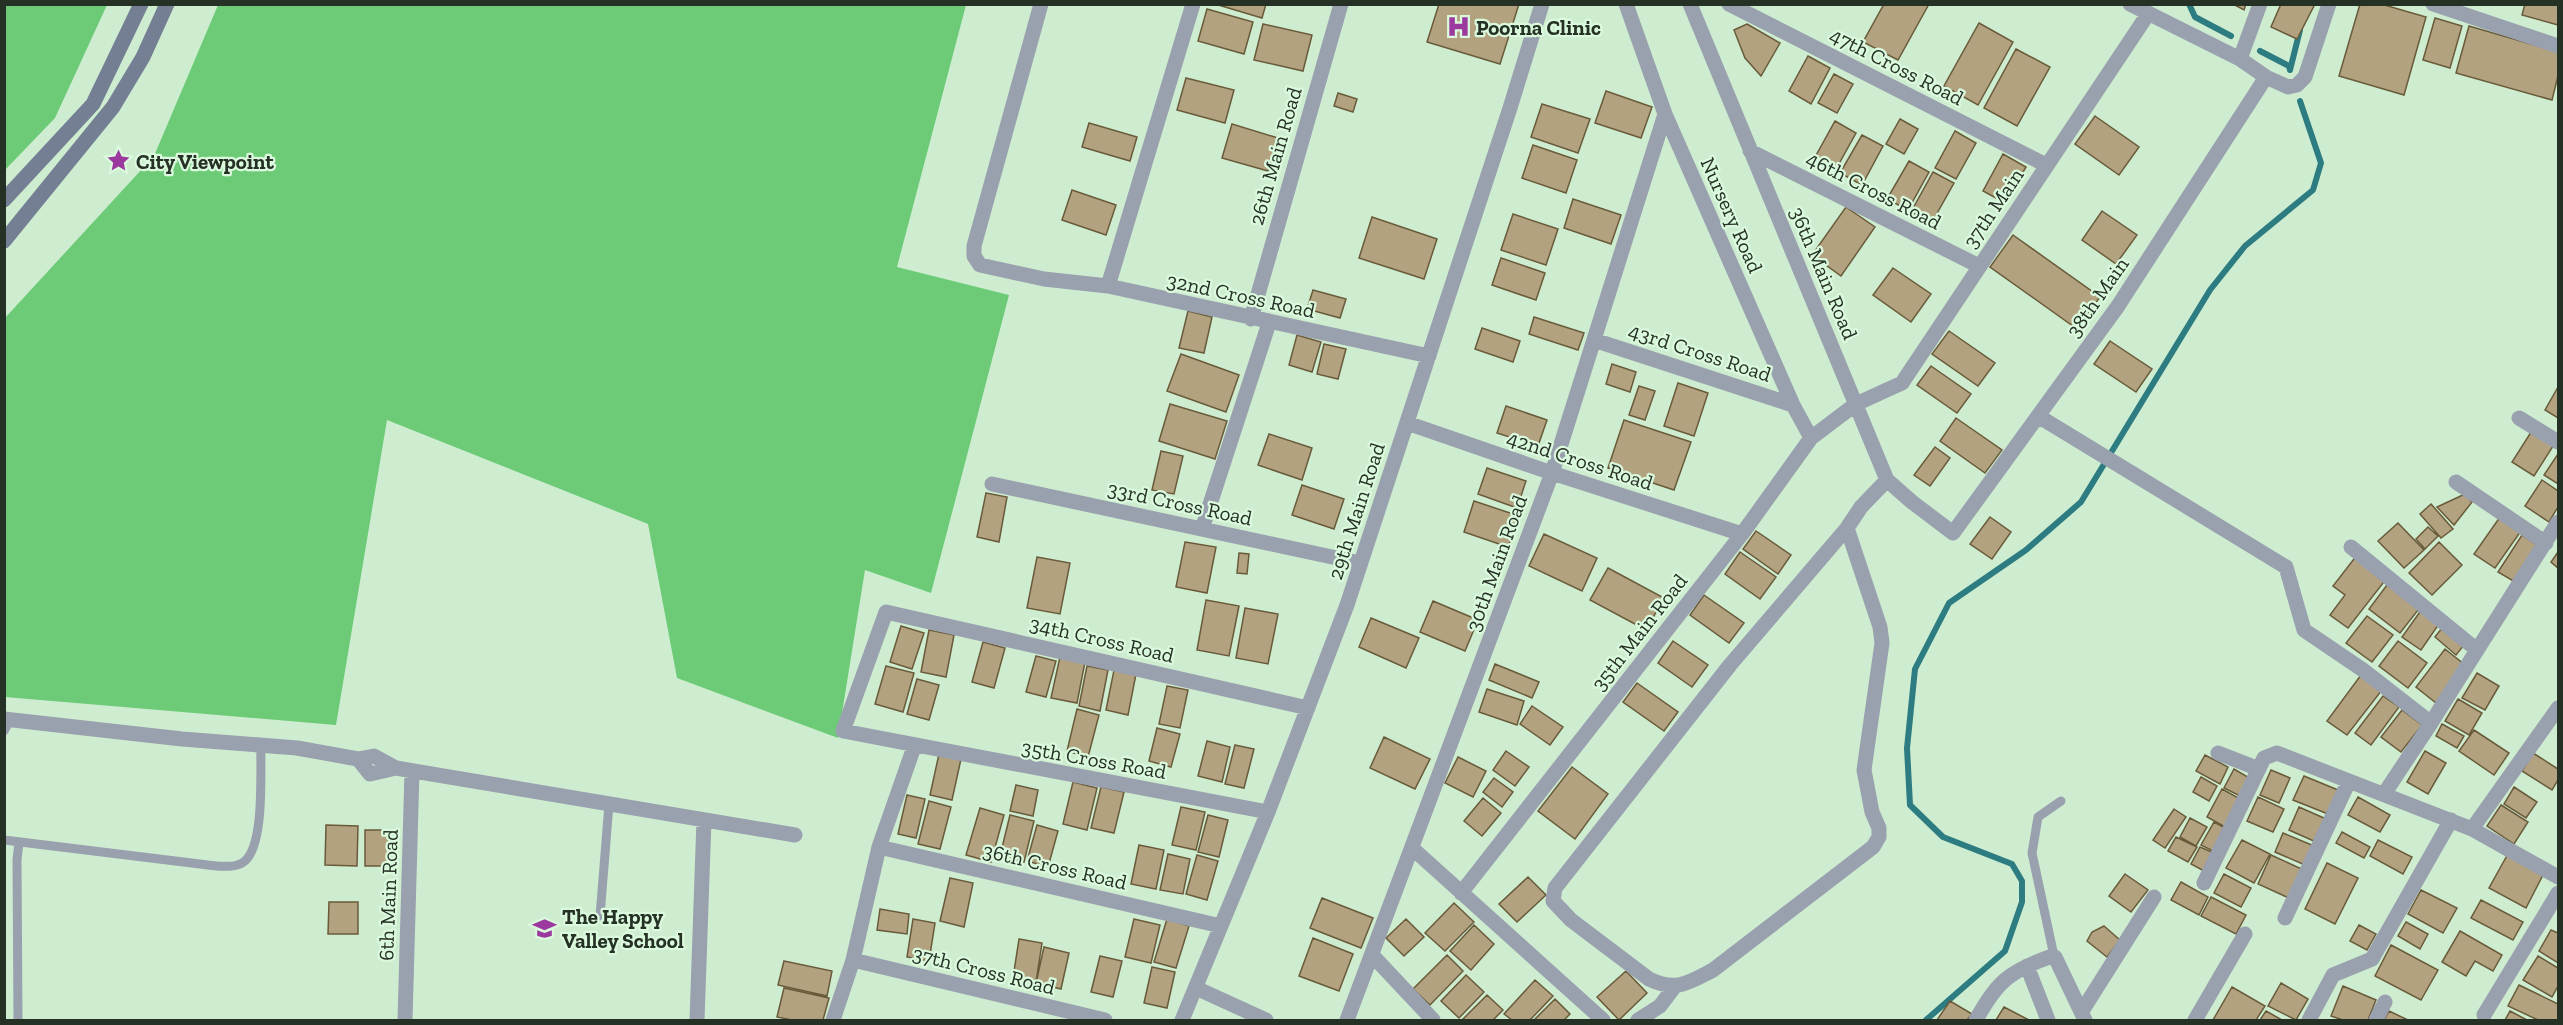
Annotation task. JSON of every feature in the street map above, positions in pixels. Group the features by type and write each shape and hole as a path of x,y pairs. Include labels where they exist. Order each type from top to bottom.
{"main road":[{"path":"4,201 93,104 141,4"},
{"path":"4,241 113,106 142,57 167,4"}],"street":[{"name":"32nd Cross Road","path":"1041,4 974,246 974,256 980,265 1044,279 1108,286 1251,320 1429,356"},
{"path":"1108,286 1193,4"},
{"name":"26th Main Road","path":"1251,320 1341,4"},
{"name":"29th Main Road","path":"1182,1020 1268,812 1360,563 1542,4"},
{"name":"Nursery Road","path":"1626,4 1665,114 1793,405 1810,438"},
{"name":"36th Main Road","path":"1690,4 1887,480 1953,533"},
{"name":"47th Cross Road","path":"1730,4 2046,165"},
{"path":"2130,4 2240,59 2266,77 2288,87 2297,85 2305,77 2329,4"},
{"path":"2240,59 2260,4"},
{"path":"2433,4 2559,46"},
{"name":"37th Main","path":"1856,404 1902,383 2148,14"},
{"name":"38th Main","path":"1953,533 2118,306 2266,77"},
{"name":"30th Main Road","path":"1347,1020 1373,956 1552,473 1665,114"},
{"name":"46th Cross Road","path":"1750,151 1979,266"},
{"path":"1202,529 1269,323"},
{"name":"43rd Cross Road","path":"1594,340 1793,405"},
{"name":"35th Main Road","path":"1461,893 1742,534 1810,438 1856,404"},
{"path":"2038,416 2286,567 2304,630 2363,670 2431,723"},
{"path":"2519,418 2559,442"},
{"name":"42nd Cross Road","path":"1407,423 1552,473 1742,534"},
{"path":"1847,528 1880,627 1882,644 1864,770 1872,812 1879,828 1879,837 1873,848 1713,970 1684,985 1663,986 1648,979 1571,920 1554,901 1555,888 1730,665 1847,528 1861,507 1887,480"},
{"path":"2456,482 2546,543"},
{"name":"33rd Cross Road","path":"992,484 1360,563"},
{"path":"2384,794 2559,522"},
{"path":"2351,547 2477,650"},
{"name":"34th Cross Road","path":"886,612 1308,708"},
{"name":"35th Cross Road","path":"886,612 843,732 1268,812"},
{"path":"2472,829 2559,708"},
{"path":"6,723 297,748 358,759 374,756 396,768 795,835"},
{"path":"833,1020 854,960 879,846 914,747"},
{"path":"2218,753 2259,769"},
{"path":"2204,883 2264,758 2277,753 2472,829 2559,877"},
{"name":"6th Main Road","path":"405,1020 412,771"},
{"path":"2284,918 2349,781"},
{"path":"697,1020 704,820"},
{"path":"2309,1020 2333,975 2372,959 2451,820"},
{"name":"36th Cross Road","path":"879,846 1221,926"},
{"path":"1412,849 1603,1020"},
{"path":"2484,1015 2559,893"},
{"path":"2084,1016 2154,897"},
{"path":"2195,1020 2245,933"},
{"path":"1373,956 1433,1020"},
{"path":"1976,1020 1998,984 2026,966 2054,956 2084,1016"},
{"name":"37th Cross Road","path":"854,960 1105,1020"},
{"path":"2026,966 2049,1020"},
{"path":"1638,1020 1660,1006 1675,986"},
{"path":"1196,988 1266,1020"},
{"path":"2376,1020 2385,1002"}],"lane":[{"path":"4,840 208,865 229,866 244,862 255,848 261,745"},
{"path":"2054,956 2032,853 2038,816 2061,801"},
{"path":"600,916 609,804"},
{"path":"18,1020 17,860 19,842"}],"green space":[{"path":"5,4 107,5 55,118 5,170"},
{"path":"218,5 966,5 897,267 1009,295 931,593 865,570 838,738 677,678 648,524 387,420 336,725 5,697 4,319 154,156"}],"building":[{"path":"1215,4 1266,4 1262,18"},
{"path":"1439,4 1519,4 1500,64 1427,42"},
{"path":"1884,4 1929,4 1898,60 1863,42"},
{"path":"2233,4 2246,4 2244,10"},
{"path":"2281,4 2315,4 2297,39 2271,27"},
{"path":"2360,4 2381,4 2426,17 2404,95 2339,76"},
{"path":"2525,4 2558,4 2558,25 2522,15"},
{"path":"1207,9 1253,22 1244,54 1198,41"},
{"path":"2435,18 2462,26 2450,68 2423,60"},
{"path":"1979,23 2013,42 1978,105 1944,86"},
{"path":"1263,24 1312,35 1303,71 1254,60"},
{"path":"1747,24 1780,43 1761,76 1745,58 1734,30"},
{"path":"2469,26 2558,52 2558,76 2552,100 2456,73"},
{"path":"2016,49 2050,67 2017,126 1984,108"},
{"path":"1808,56 1830,68 1811,104 1789,91"},
{"path":"1834,74 1853,84 1837,113 1818,103"},
{"path":"1186,78 1234,90 1225,123 1177,110"},
{"path":"1606,91 1652,107 1641,138 1595,123"},
{"path":"1338,93 1357,99 1353,112 1334,106"},
{"path":"1542,104 1590,119 1578,153 1531,137"},
{"path":"2095,116 2139,147 2119,175 2075,144"},
{"path":"1900,119 1918,129 1904,154 1886,144"},
{"path":"1835,121 1856,133 1835,171 1814,159"},
{"path":"1089,123 1137,137 1130,161 1082,147"},
{"path":"1232,124 1278,138 1268,171 1222,158"},
{"path":"1955,131 1976,143 1956,179 1935,168"},
{"path":"1862,135 1883,146 1862,185 1840,173"},
{"path":"1533,145 1577,160 1566,193 1522,178"},
{"path":"2003,154 2026,167 2005,203 1983,191"},
{"path":"1909,161 1929,172 1908,210 1887,199"},
{"path":"1933,172 1954,183 1931,224 1911,212"},
{"path":"1072,190 1116,205 1106,235 1062,220"},
{"path":"1573,199 1621,215 1611,244 1564,228"},
{"path":"1846,207 1875,227 1841,276 1812,255"},
{"path":"2102,211 2137,235 2116,264 2082,240"},
{"path":"1513,214 1558,229 1546,265 1501,250"},
{"path":"1372,217 1437,239 1424,279 1359,258"},
{"path":"2013,235 2100,297 2077,329 1990,267"},
{"path":"1501,258 1545,273 1536,300 1492,285"},
{"path":"1893,268 1931,294 1911,322 1873,295"},
{"path":"1313,290 1346,299 1340,318 1307,309"},
{"path":"1188,311 1212,317 1204,353 1179,348"},
{"path":"1534,317 1584,333 1578,350 1529,334"},
{"path":"1482,328 1520,341 1513,362 1475,349"},
{"path":"1949,331 1995,363 1978,386 1932,354"},
{"path":"1297,335 1321,342 1312,372 1289,365"},
{"path":"2110,341 2152,369 2136,392 2094,364"},
{"path":"1324,344 1346,349 1338,379 1317,374"},
{"path":"1181,354 1239,375 1226,412 1167,391"},
{"path":"1612,364 1636,372 1630,392 1606,384"},
{"path":"1931,366 1971,394 1957,413 1917,385"},
{"path":"1678,383 1708,393 1694,436 1664,426"},
{"path":"1639,386 1655,391 1645,420 1629,415"},
{"path":"2558,387 2558,418 2545,410"},
{"path":"1170,404 1227,421 1215,459 1159,441"},
{"path":"1506,406 1547,420 1538,446 1497,433"},
{"path":"1956,418 2002,450 1985,473 1940,441"},
{"path":"1624,420 1691,442 1674,490 1608,468"},
{"path":"2533,429 2555,443 2534,476 2512,462"},
{"path":"1269,434 1312,448 1302,480 1258,465"},
{"path":"1935,447 1950,458 1930,486 1914,475"},
{"path":"1161,451 1183,456 1174,494 1152,490"},
{"path":"2558,454 2558,484 2544,475"},
{"path":"1487,468 1526,481 1517,508 1478,494"},
{"path":"2542,480 2558,491 2558,507 2549,522 2525,506"},
{"path":"1302,485 1344,499 1334,529 1292,515"},
{"path":"986,493 1007,497 999,542 977,537"},
{"path":"2465,494 2472,502 2454,525 2437,507"},
{"path":"1474,501 1519,516 1508,547 1464,532"},
{"path":"2431,504 2453,529 2441,538 2420,514"},
{"path":"1990,517 2011,532 1992,559 1970,544"},
{"path":"2500,517 2521,531 2495,568 2474,554"},
{"path":"2398,523 2424,550 2404,568 2378,541"},
{"path":"2428,527 2438,536 2425,549 2416,539"},
{"path":"1756,531 1791,555 1778,574 1743,549"},
{"path":"1544,534 1597,558 1582,591 1529,566"},
{"path":"2522,535 2539,546 2515,582 2498,572"},
{"path":"1185,542 1216,547 1207,593 1176,587"},
{"path":"2439,542 2462,565 2432,595 2409,573"},
{"path":"1740,552 1776,577 1760,599 1725,574"},
{"path":"2558,552 2558,568 2551,562"},
{"path":"1239,553 1249,554 1247,574 1237,573"},
{"path":"2357,555 2387,578 2348,628 2330,615 2345,595 2333,586"},
{"path":"1037,557 1070,563 1060,614 1027,608"},
{"path":"1608,568 1664,598 1646,630 1590,600"},
{"path":"2390,581 2422,605 2400,633 2369,609"},
{"path":"1704,595 1744,623 1729,643 1690,615"},
{"path":"1206,600 1239,606 1229,656 1197,650"},
{"path":"1433,601 1478,620 1465,651 1420,632"},
{"path":"1245,608 1278,614 1268,664 1236,658"},
{"path":"2422,609 2441,621 2421,650 2402,637"},
{"path":"2367,616 2393,635 2372,662 2346,643"},
{"path":"1371,618 1419,638 1406,668 1359,647"},
{"path":"901,626 924,633 912,669 890,662"},
{"path":"2442,628 2464,645 2456,655 2435,637"},
{"path":"929,630 954,635 946,677 921,672"},
{"path":"1673,641 1708,665 1692,687 1658,663"},
{"path":"2398,641 2427,663 2408,688 2379,666"},
{"path":"983,642 1005,648 994,688 972,682"},
{"path":"2445,649 2465,665 2436,703 2416,687"},
{"path":"1036,656 1056,661 1046,697 1026,692"},
{"path":"1060,657 1085,662 1077,703 1051,698"},
{"path":"1495,664 1539,682 1532,698 1489,680"},
{"path":"886,666 914,673 903,712 875,704"},
{"path":"1087,666 1108,670 1100,711 1079,706"},
{"path":"1114,670 1136,674 1128,715 1106,710"},
{"path":"2477,673 2499,686 2485,710 2462,698"},
{"path":"2361,675 2382,690 2347,735 2327,721"},
{"path":"917,679 939,685 929,720 907,714"},
{"path":"1637,683 1678,712 1664,731 1623,702"},
{"path":"1167,686 1188,690 1180,728 1159,724"},
{"path":"1487,689 1524,701 1517,725 1479,712"},
{"path":"2383,696 2399,707 2371,745 2355,733"},
{"path":"2458,699 2482,713 2469,735 2445,721"},
{"path":"1532,706 1563,727 1550,745 1520,724"},
{"path":"1077,709 1099,715 1088,757 1067,751"},
{"path":"2402,710 2422,725 2401,752 2381,737"},
{"path":"2442,724 2464,736 2457,748 2436,736"},
{"path":"1157,728 1180,734 1171,767 1149,761"},
{"path":"2474,730 2509,753 2494,775 2459,751"},
{"path":"1384,737 1430,759 1415,789 1370,768"},
{"path":"1207,741 1230,747 1222,782 1198,776"},
{"path":"1235,745 1254,749 1244,788 1225,784"},
{"path":"1506,751 1529,767 1515,786 1493,770"},
{"path":"2425,751 2446,763 2428,794 2407,782"},
{"path":"2533,753 2558,769 2558,780 2552,790 2522,771"},
{"path":"939,754 961,759 952,800 930,795"},
{"path":"2205,755 2228,767 2220,784 2196,771"},
{"path":"1458,757 1486,771 1473,797 1445,783"},
{"path":"1572,767 1608,794 1575,839 1538,811"},
{"path":"2234,769 2251,779 2242,797 2224,788"},
{"path":"2271,770 2290,778 2279,803 2260,795"},
{"path":"2304,776 2338,790 2328,814 2293,800"},
{"path":"2201,777 2217,786 2209,801 2193,792"},
{"path":"1494,778 1513,792 1502,807 1483,792"},
{"path":"1073,782 1097,788 1087,830 1063,824"},
{"path":"1016,785 1038,790 1033,816 1010,811"},
{"path":"1101,787 1124,792 1114,833 1091,828"},
{"path":"2514,787 2537,802 2526,818 2504,804"},
{"path":"2222,789 2242,800 2227,828 2207,817"},
{"path":"907,795 925,799 916,838 898,834"},
{"path":"2258,797 2284,809 2273,832 2247,821"},
{"path":"2358,797 2390,815 2380,832 2348,815"},
{"path":"1483,798 1501,813 1482,836 1464,821"},
{"path":"929,801 951,807 940,849 918,844"},
{"path":"2501,805 2528,822 2514,844 2487,826"},
{"path":"1181,807 1205,812 1196,850 1172,845"},
{"path":"2299,807 2326,819 2316,842 2289,830"},
{"path":"980,808 1004,815 991,862 966,855"},
{"path":"2174,809 2186,817 2165,848 2153,840"},
{"path":"1010,815 1034,821 1024,862 1000,856"},
{"path":"1208,815 1228,820 1219,857 1198,852"},
{"path":"2190,818 2207,827 2196,846 2180,837"},
{"path":"2214,822 2227,829 2215,852 2201,845"},
{"path":"326,825 358,826 357,866 325,865"},
{"path":"1037,825 1058,831 1048,867 1027,861"},
{"path":"365,830 390,830 390,866 365,866"},
{"path":"2342,832 2370,847 2364,858 2336,843"},
{"path":"2283,833 2314,846 2305,865 2275,852"},
{"path":"2176,837 2197,847 2188,862 2168,851"},
{"path":"2242,840 2270,854 2254,883 2226,868"},
{"path":"2378,840 2412,857 2403,874 2370,856"},
{"path":"1139,845 1164,850 1156,889 1131,884"},
{"path":"2200,847 2214,853 2204,871 2191,864"},
{"path":"2509,852 2545,871 2526,908 2489,888"},
{"path":"1168,854 1190,859 1183,894 1160,890"},
{"path":"1197,855 1218,861 1207,900 1186,894"},
{"path":"2271,855 2304,870 2291,899 2258,884"},
{"path":"2327,863 2358,878 2335,924 2305,909"},
{"path":"2125,874 2148,890 2131,912 2109,896"},
{"path":"2224,874 2251,888 2241,907 2214,893"},
{"path":"1528,877 1546,895 1517,922 1499,904"},
{"path":"950,878 973,883 964,927 940,921"},
{"path":"2181,882 2208,897 2199,915 2171,900"},
{"path":"2421,890 2457,908 2443,933 2408,914"},
{"path":"2211,897 2246,915 2236,934 2201,916"},
{"path":"1322,898 1373,918 1361,948 1310,928"},
{"path":"2481,900 2523,922 2513,940 2471,918"},
{"path":"329,902 358,902 358,934 328,934"},
{"path":"1454,903 1474,922 1445,951 1425,933"},
{"path":"880,909 909,914 907,934 877,930"},
{"path":"913,919 935,923 929,961 907,957"},
{"path":"1134,919 1160,925 1151,963 1125,957"},
{"path":"1167,919 1189,926 1176,968 1154,962"},
{"path":"1406,919 1424,937 1404,956 1386,938"},
{"path":"2406,922 2428,934 2420,949 2398,936"},
{"path":"1474,925 1494,944 1471,970 1450,951"},
{"path":"2359,925 2376,934 2367,950 2350,941"},
{"path":"2104,926 2120,940 2107,957 2087,941 2092,932"},
{"path":"2551,930 2558,933 2558,963 2539,951"},
{"path":"2460,931 2502,955 2493,971 2475,961 2466,976 2442,962"},
{"path":"1313,938 1353,954 1339,991 1299,976"},
{"path":"1019,939 1042,943 1036,982 1013,978"},
{"path":"2391,945 2438,970 2421,1000 2375,976"},
{"path":"1044,947 1069,953 1061,989 1036,983"},
{"path":"1447,955 1463,971 1430,1005 1413,989"},
{"path":"1100,956 1122,961 1113,997 1091,992"},
{"path":"2538,956 2558,968 2558,986 2552,997 2523,980"},
{"path":"784,961 832,971 827,996 778,985"},
{"path":"1152,967 1175,972 1167,1008 1144,1003"},
{"path":"1626,971 1647,993 1619,1020 1597,997"},
{"path":"1466,975 1484,992 1459,1018 1441,1001"},
{"path":"1535,980 1553,996 1530,1020 1512,1020 1504,1014"},
{"path":"2281,983 2308,999 2296,1020 2268,1006"},
{"path":"2519,985 2558,1004 2558,1020 2538,1020 2508,1006"},
{"path":"2343,986 2376,1000 2368,1020 2343,1020 2331,1016"},
{"path":"2232,987 2265,1006 2256,1020 2213,1020"},
{"path":"784,988 829,998 823,1020 792,1020 777,1017"},
{"path":"1487,995 1503,1010 1493,1020 1462,1020"},
{"path":"1555,999 1570,1014 1564,1020 1534,1020"},
{"path":"1950,1001 1972,1014 1967,1020 1937,1020"},
{"path":"2004,1007 2027,1019 1996,1020"},
{"path":"2266,1011 2282,1020 2260,1020"},
{"path":"2389,1011 2408,1020 2384,1020"},
{"path":"2510,1011 2527,1020 2505,1020"}],"waterway":[{"path":"2189,4 2195,17 2231,36"},
{"path":"2290,70 2300,30"},
{"path":"2260,51 2289,66 2290,70"},
{"path":"1926,1020 2005,951 2022,902 2022,881 2012,864 1943,837 1910,805 1907,748 1915,669 1949,603 2026,550 2081,502 2210,290 2245,246 2313,190 2321,163 2300,101"}],"place":[{"name":"Poorna Clinic","path":"1458,27"},
{"name":"City Viewpoint","path":"118,161"},
{"name":"The Happy Valley School","path":"544,928"}]}
